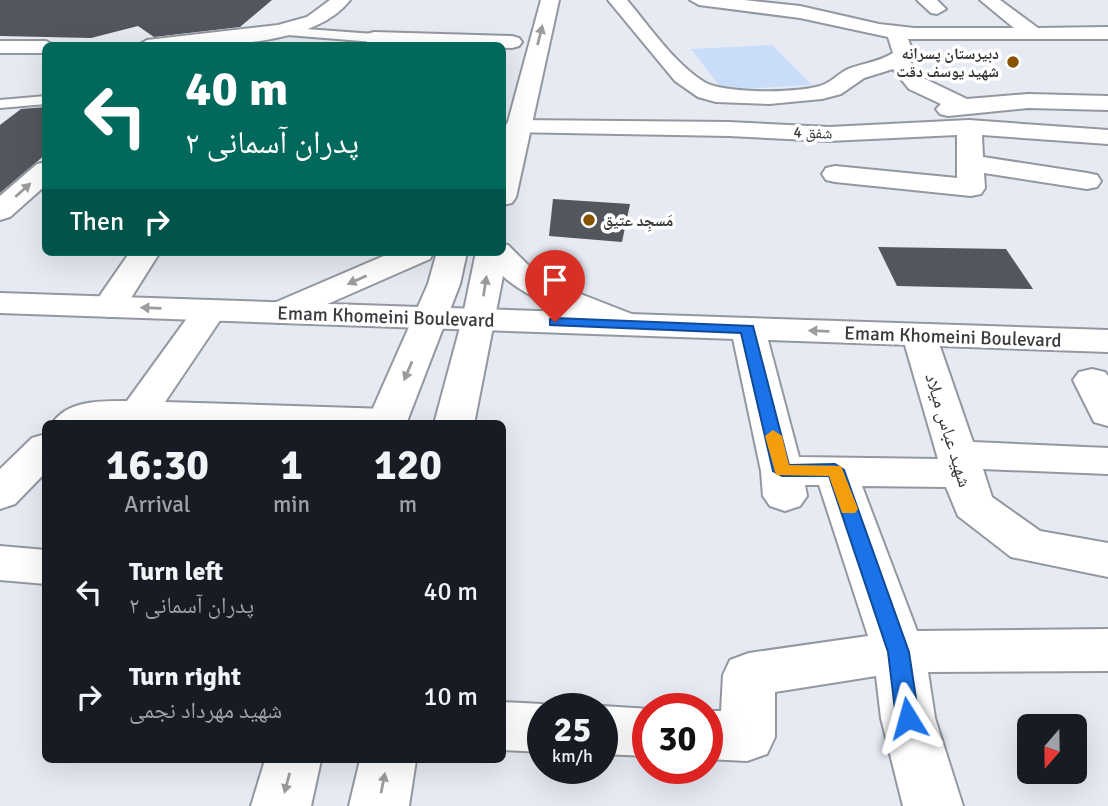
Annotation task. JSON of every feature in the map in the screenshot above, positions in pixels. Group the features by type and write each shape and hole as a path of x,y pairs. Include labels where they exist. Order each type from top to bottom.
{"street":[{"path":"194,42 279,31 314,21 341,0"},
{"path":"506,178 550,0"},
{"path":"617,0 678,71 706,93 745,98 804,95 834,88 848,77 897,61 904,55 896,32"},
{"path":"699,0 800,12 896,32 1108,33"},
{"path":"989,0 1033,33"},
{"path":"851,6 862,26"},
{"path":"374,38 514,32 506,68"},
{"path":"0,47 42,47"},
{"path":"897,61 917,84 966,117"},
{"path":"506,78 527,86"},
{"path":"894,111 942,111 966,117 1047,98 1108,103"},
{"path":"835,174 971,188 966,117"},
{"name":"شفق 4","path":"517,127 729,129 829,134 966,117 1108,137"},
{"path":"970,163 1087,181"},
{"path":"0,211 42,174"},
{"path":"109,307 142,256"},
{"path":"279,313 410,256"},
{"path":"387,420 444,284 451,256"},
{"path":"455,420 479,320 490,256"},
{"path":"500,256 522,277 566,300 630,325"},
{"name":"Emam Khomeini Boulevard","path":"0,303 1108,341"},
{"path":"138,413 209,310"},
{"path":"748,329 784,484 835,470 1108,461"},
{"name":"شهید عباس میلاد","path":"919,335 973,505 1027,545 1107,562"},
{"path":"1092,380 1108,414"},
{"path":"79,420 94,413 138,413 331,420"},
{"path":"0,494 42,451"},
{"path":"835,470 899,652 908,718 933,806"},
{"path":"0,563 42,567"},
{"path":"727,736 749,675 899,652 1108,650"},
{"path":"506,726 527,727"},
{"path":"281,806 292,763"},
{"path":"379,806 387,763"}],"lane":[{"path":"279,31 374,38"},
{"path":"0,103 42,100"}],"shaded area":[{"path":"772,45 812,85 723,90 691,49"}],"building":[{"path":"0,0 272,0 240,27 154,37 138,26 91,38 0,36"},
{"path":"42,107 42,157 0,193 0,125 21,109"},
{"name":"مَسجِد عتیق","path":"553,199 630,204 622,242 549,236"},
{"path":"878,247 1006,249 1033,289 897,286"}],"slow traffic":[{"path":"773,436 782,471 835,470 849,509"}],"place":[{"name":"دبیرستان پسرانه شهید یوسف دقت","path":"1013,62"},
{"name":"مَسجِد عتیق","path":"589,220"}],"route":[{"path":"555,322 748,329 782,471 835,470 899,652 908,718"}]}
